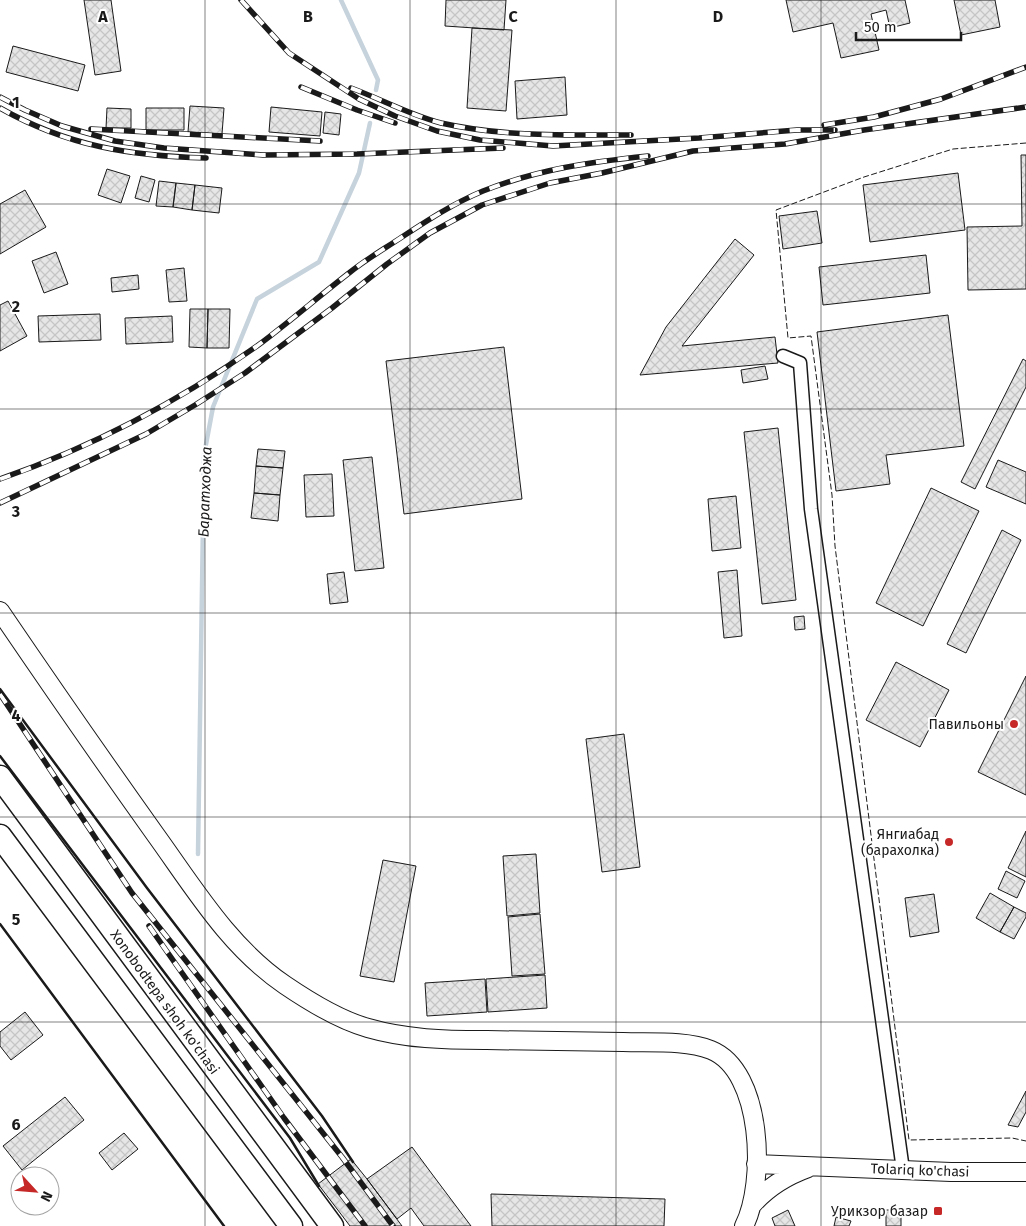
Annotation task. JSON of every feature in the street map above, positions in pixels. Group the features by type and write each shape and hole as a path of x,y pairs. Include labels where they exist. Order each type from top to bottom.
{"highway":[{"name":"Xonobodtepa shoh ko'chasi","path":"0,777 332,1226"},
{"path":"0,836 291,1226"}],"street":[{"path":"783,356 800,363 812,509 903,1170"},
{"path":"0,611 97,753 218,922 260,965 284,984 346,1020 372,1029 400,1035 439,1039 687,1044 711,1050 729,1062 746,1089 754,1125 756,1164 753,1204 744,1226"},
{"name":"Tolariq ko'chasi","path":"756,1164 951,1172 1026,1172"},
{"name":"Tolariq ko'chasi","path":"753,1204 761,1195 776,1184 814,1166"}],"building":[{"path":"84,0 111,0 121,71 95,75"},
{"path":"446,0 506,0 504,30 445,26"},
{"path":"786,0 905,0 910,23 890,28 886,10 871,14 879,50 841,58 833,23 793,32"},
{"path":"954,0 995,0 1000,27 961,35"},
{"path":"472,28 512,30 506,111 467,108"},
{"path":"13,46 85,65 78,91 6,72"},
{"path":"565,77 567,115 517,119 515,81"},
{"path":"190,106 224,108 222,134 188,132"},
{"path":"271,107 322,112 320,136 269,132"},
{"path":"107,108 131,109 131,128 106,128"},
{"path":"146,108 184,108 184,130 146,130"},
{"path":"325,112 341,114 339,135 323,133"},
{"path":"1021,155 1026,155 1026,289 968,290 967,227 1022,226"},
{"path":"107,169 130,176 121,203 98,195"},
{"path":"958,173 965,230 870,242 863,185"},
{"path":"141,176 155,180 149,202 135,198"},
{"path":"159,181 176,183 173,207 156,206"},
{"path":"176,183 195,185 192,210 173,207"},
{"path":"195,185 222,188 219,213 192,210"},
{"path":"25,190 46,227 0,254 0,204"},
{"path":"817,211 822,243 783,249 779,216"},
{"path":"735,239 754,255 682,346 775,337 778,363 640,375 666,327"},
{"path":"56,252 68,284 44,293 32,261"},
{"path":"926,255 930,293 823,305 819,267"},
{"path":"184,268 187,301 169,302 166,270"},
{"path":"138,275 139,289 112,292 111,278"},
{"path":"8,301 27,336 0,351 0,305"},
{"path":"190,309 208,309 207,348 189,347"},
{"path":"208,309 230,309 229,348 207,348"},
{"path":"100,314 101,340 39,342 38,316"},
{"path":"948,315 964,446 886,455 890,484 836,491 817,332"},
{"path":"172,316 173,342 126,344 125,318"},
{"path":"504,347 522,499 404,514 386,361"},
{"path":"1023,359 1026,361 1026,387 975,489 961,482"},
{"path":"765,366 768,379 743,383 741,370"},
{"path":"778,428 796,600 762,604 744,432"},
{"path":"258,449 285,451 283,468 256,466"},
{"path":"372,457 384,568 355,571 343,460"},
{"path":"998,460 1026,472 1026,504 986,487"},
{"path":"256,466 283,468 280,495 254,493"},
{"path":"332,474 334,516 306,517 304,475"},
{"path":"931,488 979,511 923,626 876,603"},
{"path":"254,493 280,495 278,521 251,518"},
{"path":"736,496 741,548 712,551 708,499"},
{"path":"1002,530 1021,540 966,653 947,644"},
{"path":"737,570 742,636 724,638 718,572"},
{"path":"344,572 348,602 330,604 327,574"},
{"path":"804,616 805,629 795,630 794,617"},
{"path":"896,662 949,690 920,747 866,720"},
{"name":"Павильоны","path":"1026,676 1026,795 978,772"},
{"path":"624,734 640,867 602,872 586,739"},
{"path":"1026,831 1026,877 1008,868"},
{"path":"536,854 540,913 507,916 503,856"},
{"path":"383,860 416,866 394,982 360,976"},
{"path":"1006,871 1025,881 1017,898 998,889"},
{"path":"990,893 1014,907 1000,932 976,918"},
{"path":"934,894 939,932 910,937 905,898"},
{"path":"1014,907 1026,913 1026,917 1014,939 1000,932"},
{"path":"540,914 545,974 512,976 508,917"},
{"path":"545,975 547,1008 488,1012 486,979"},
{"path":"485,979 487,1012 427,1016 425,983"},
{"path":"25,1012 43,1035 11,1060 0,1046 0,1032"},
{"path":"1026,1091 1026,1112 1018,1127 1008,1125"},
{"path":"65,1097 84,1120 27,1166 19,1166 3,1146"},
{"path":"124,1133 138,1149 112,1170 99,1153"},
{"path":"412,1147 471,1226 424,1226 411,1208 397,1219 367,1179"},
{"path":"351,1159 402,1226 350,1226 318,1184"},
{"path":"491,1194 665,1199 664,1226 492,1226"},
{"path":"788,1210 795,1226 775,1226 772,1218"},
{"path":"886,1210 901,1210 901,1226 886,1226"},
{"path":"836,1217 851,1221 849,1226 834,1226"}],"waterway":[{"name":"Баратходжа","path":"341,0 378,80 376,90"},
{"name":"Баратходжа","path":"198,854 204,455 213,407 257,299 319,262 359,173 370,123"}],"railway":[{"path":"241,0 289,53 359,99 395,116 437,131 480,140 553,146 699,138 797,130 835,130"},
{"path":"824,125 874,117 941,99 1026,67"},
{"path":"301,87 395,123"},
{"path":"351,88 418,116 464,128 511,133 631,135"},
{"path":"0,97 62,126 115,141 164,148 263,155 357,154 503,148"},
{"path":"0,503 146,434 195,405 245,373 430,233 482,205 550,183 602,173 693,151 785,144 864,130 1026,107"},
{"path":"0,108 50,132 75,140 151,155 206,158"},
{"path":"91,129 320,141"},
{"path":"0,479 101,438 196,386 257,346 362,264 431,218 462,201 483,191 524,177 585,164 648,156"},
{"path":"0,694 132,893 342,1157 393,1226"},
{"path":"149,926 284,1118 365,1226"}],"fence":[{"path":"1026,143 953,149 864,177 776,210 788,338 811,336 832,495 835,546 909,1140 1012,1138 1026,1141"}],"wall":[{"path":"0,689 147,888 322,1116 353,1162"},
{"path":"0,756 290,1138 319,1186"},
{"path":"0,924 224,1226"}],"place":[{"name":"Павильоны","path":"1014,724"},
{"name":"Янгиабад (барахолка)","path":"949,842"},
{"name":"Урикзор базар","path":"938,1211"}]}
